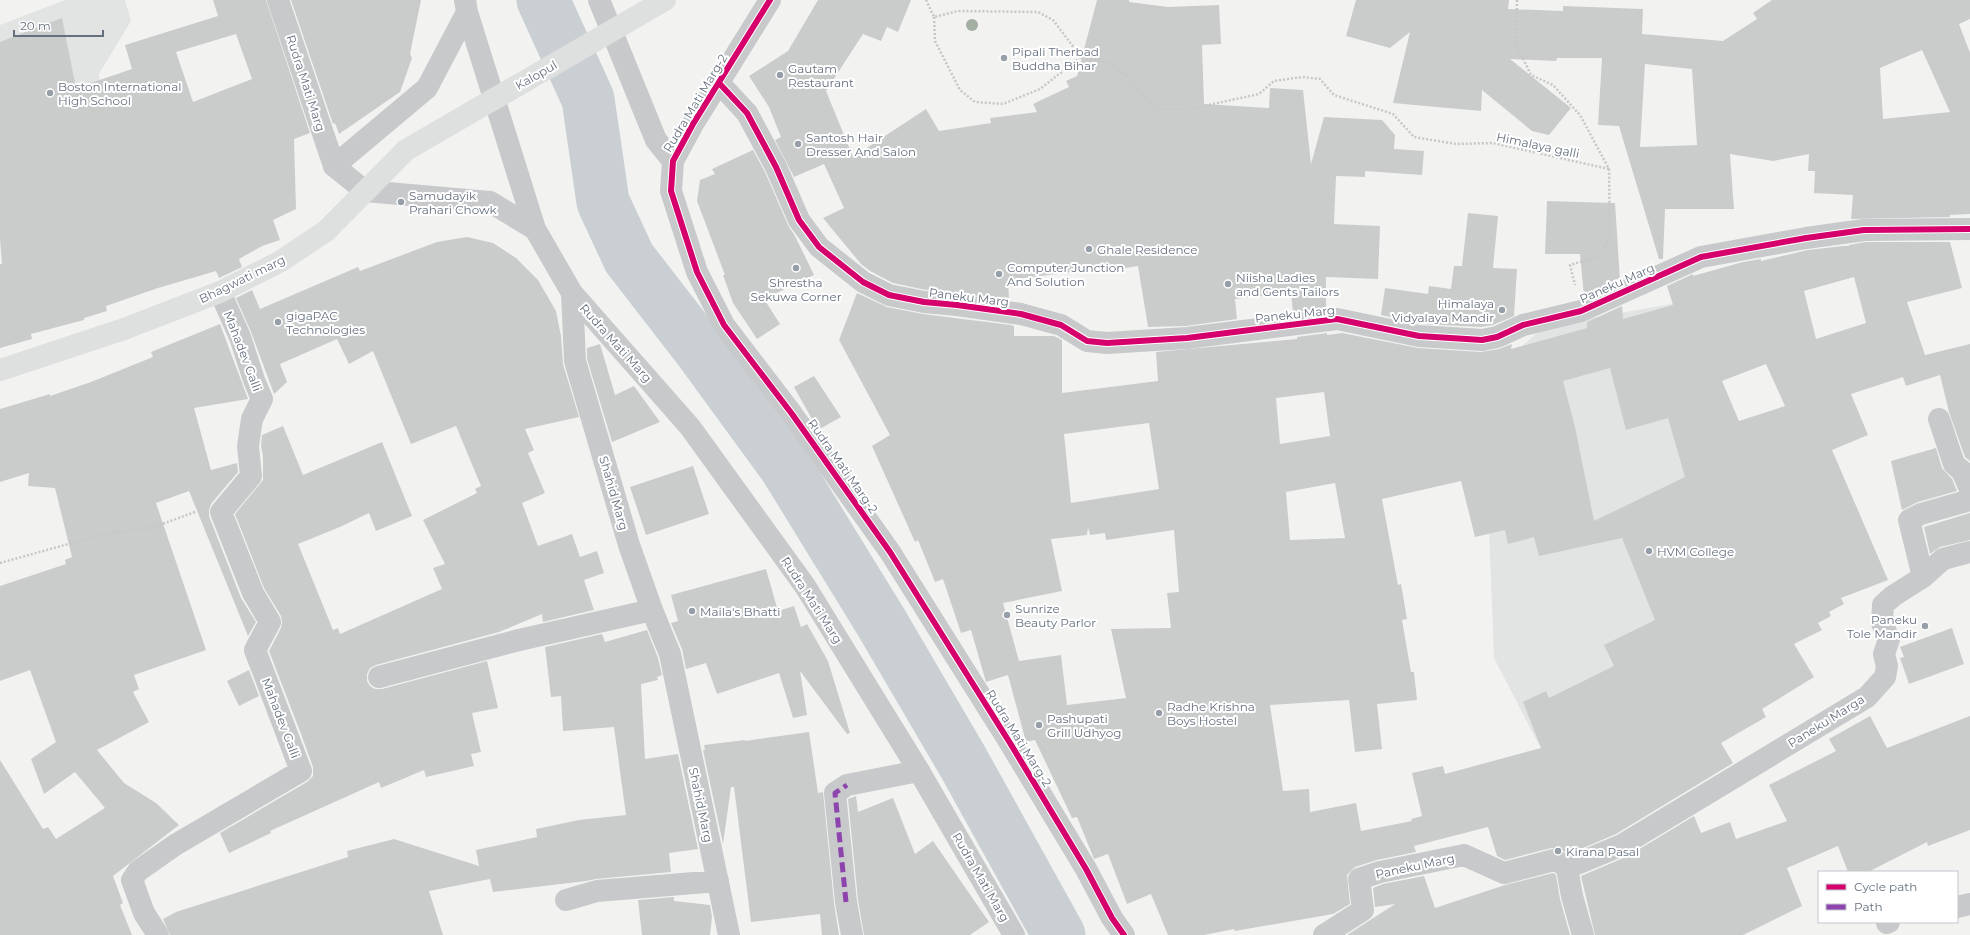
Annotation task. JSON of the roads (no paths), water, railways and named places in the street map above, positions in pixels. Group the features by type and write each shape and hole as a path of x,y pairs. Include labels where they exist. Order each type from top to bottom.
{"main road":[{"name":"Kalopul","path":"406,150 665,0"},
{"name":"Bhagwati marg","path":"0,370 124,329 220,292 281,261 326,230 406,150"}],"street":[{"name":"Rudra Mati Marg","path":"278,0 334,166"},
{"path":"599,0 656,140 674,161"},
{"name":"Rudra Mati Marg-2","path":"770,0 693,124 674,161 671,190 696,272 724,325 792,414 890,552 1010,743 1086,870 1112,918 1124,935"},
{"path":"365,191 334,166 427,88 466,6"},
{"path":"466,6 535,229"},
{"name":"Paneku Marg","path":"719,83 747,113 776,168 799,220 819,247 863,282 889,295 924,302 1021,314 1061,325 1087,341 1107,343 1187,338 1337,319 1419,336 1482,340 1497,337 1523,325 1581,311 1701,258 1806,238 1864,230 1970,229"},
{"name":"Shahid Marg","path":"365,191 490,202 535,229 572,293 575,361 629,545 652,610 670,654 729,935"},
{"name":"Mahadev Galli","path":"158,935 144,913 132,880 138,871 174,845 301,771 254,650 270,622 253,593 221,512 235,498 251,476 248,446 252,419 262,399 240,337 220,292"},
{"name":"Rudra Mati Marg","path":"572,293 690,426 805,586 920,771 1014,935"},
{"path":"1939,420 1954,464 1962,471 1970,489"},
{"path":"1970,500 1921,514 1909,520 1923,577 1944,559 1970,552"},
{"name":"Paneku Marga","path":"1567,868 1622,845 1866,697 1886,677 1887,666 1884,654 1889,639 1882,623 1883,605 1893,596 1923,577"},
{"path":"379,677 518,640 652,610"},
{"path":"852,935 846,902 835,793 847,785 920,771"},
{"name":"Paneku Marg","path":"1324,935 1363,910 1360,879 1380,872 1464,855 1504,872 1554,860 1567,868"},
{"path":"1567,868 1573,902 1583,935"},
{"path":"566,900 597,891 718,881"},
{"path":"1958,907 1970,904"}],"waterway":[{"path":"543,0 588,99 603,202 629,258 701,351 785,466 881,622 963,762 1059,935"}],"place":[{"name":"Pipali Therbad Buddha Bihar","path":"1004,58"},
{"name":"Gautam Restaurant","path":"780,75"},
{"name":"Boston International High School","path":"50,93"},
{"name":"Santosh Hair Dresser And Salon","path":"798,144"},
{"name":"Samudayik Prahari Chowk","path":"401,202"},
{"name":"Ghale Residence","path":"1089,249"},
{"name":"Shrestha Sekuwa Corner","path":"796,268"},
{"name":"Computer Junction And Solution","path":"999,274"},
{"name":"Niisha Ladies and Gents Tailors","path":"1228,284"},
{"name":"Himalaya Vidyalaya Mandir","path":"1502,310"},
{"name":"gigaPAC Technologies","path":"278,322"},
{"name":"HVM College","path":"1649,551"},
{"name":"Maila's Bhatti","path":"692,611"},
{"name":"Sunrize Beauty Parlor","path":"1007,615"},
{"name":"Paneku Tole Mandir","path":"1925,626"},
{"name":"Radhe Krishna Boys Hostel","path":"1159,713"},
{"name":"Pashupati Grill Udhyog","path":"1039,725"},
{"name":"Kirana Pasal","path":"1558,851"}]}
